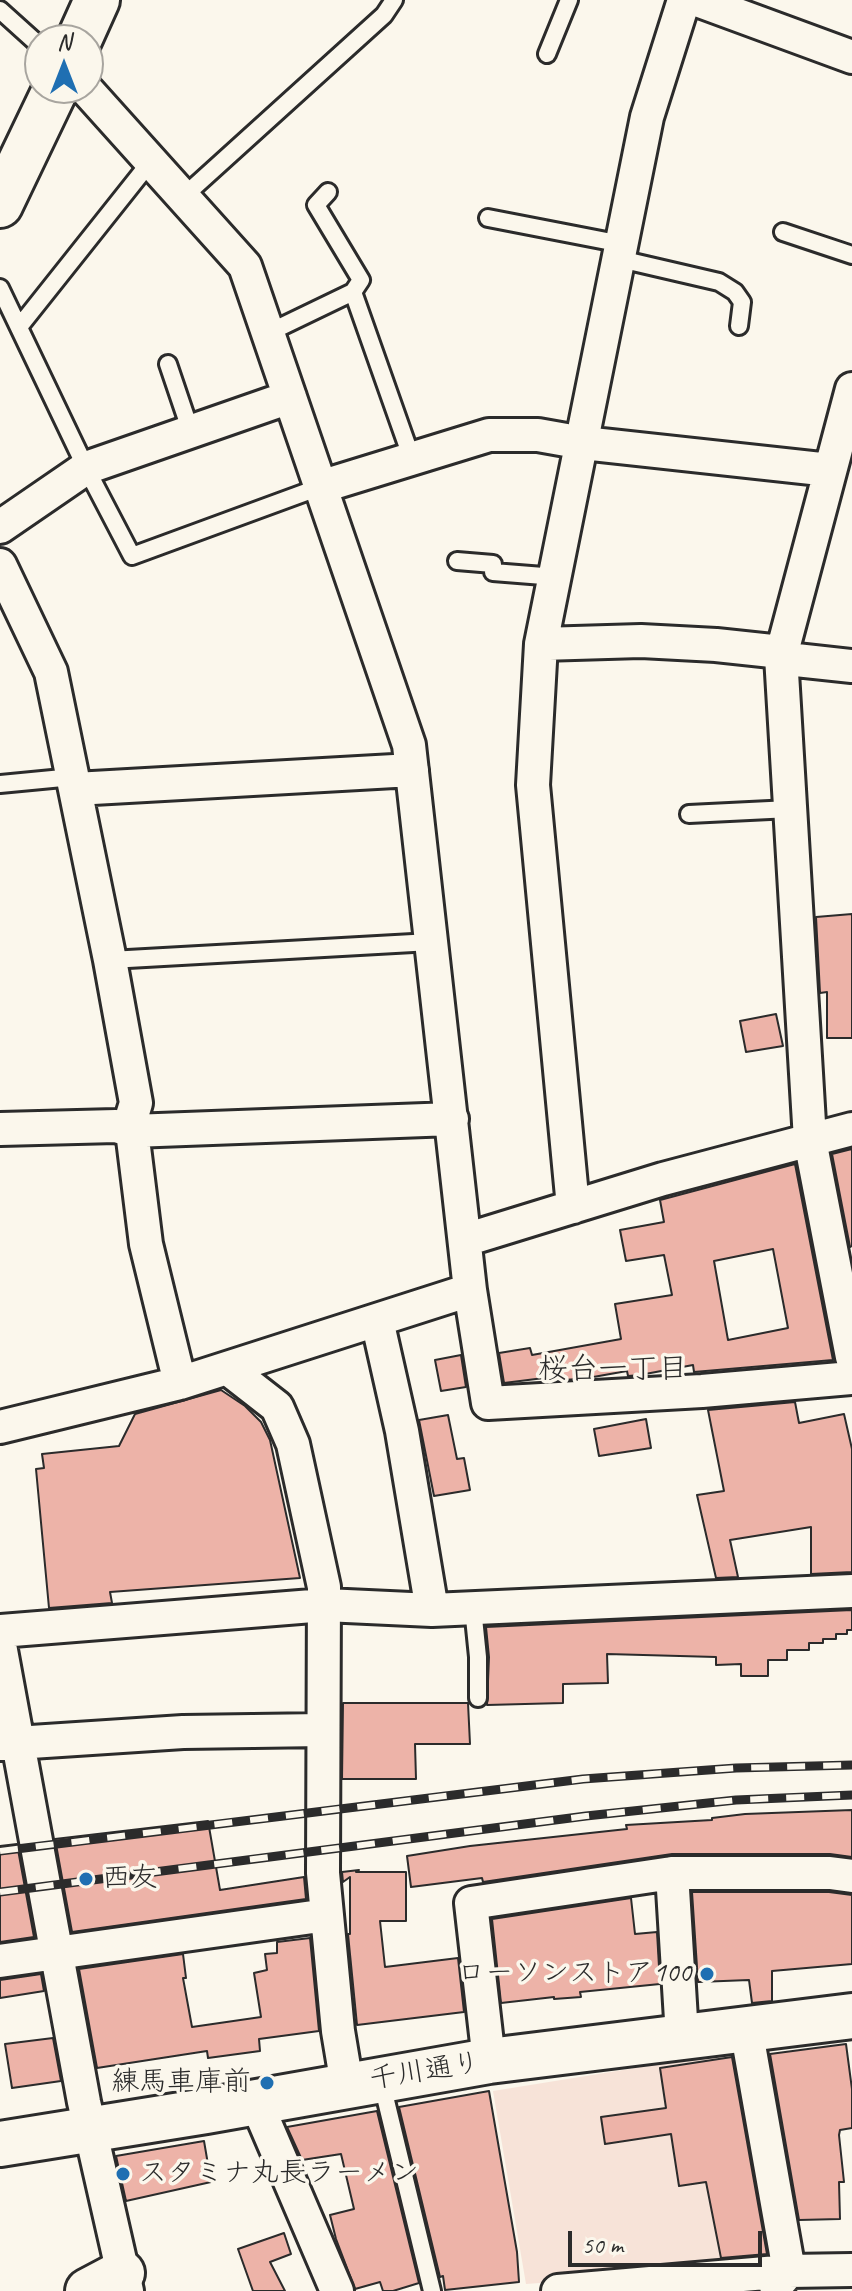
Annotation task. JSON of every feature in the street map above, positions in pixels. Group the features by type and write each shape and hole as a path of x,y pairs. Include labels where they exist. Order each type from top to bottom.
{"main road":[{"path":"86,24 97,0"},
{"path":"0,205 48,104"},
{"name":"千川通り","path":"0,2144 489,2061 852,2016"}],"street":[{"path":"573,1207 533,785 541,644 647,117 684,0"},
{"path":"697,0 852,57"},
{"path":"99,104 245,266 409,745 470,1290 488,1403 702,1391 852,1378"},
{"path":"852,389 781,656 810,1140 842,1258 852,1357"},
{"path":"0,527 86,468 290,397"},
{"path":"320,487 489,435 538,435 583,443 830,470"},
{"path":"0,565 51,672 136,1103 132,1131 146,1244 180,1383"},
{"path":"541,644 641,641 701,644 772,651 796,660 852,666"},
{"path":"74,783 412,770"},
{"path":"0,1129 116,1126 132,1131 452,1119"},
{"path":"465,1240 663,1179 852,1129"},
{"path":"0,1427 180,1383 470,1290"},
{"path":"377,1320 402,1431 432,1610"},
{"path":"227,1368 277,1407 293,1444 324,1587 323,1873 338,2031 364,2082"},
{"path":"0,1631 325,1605 432,1610 852,1591"},
{"path":"0,1645 9,1744 57,1951 90,2130 112,2285"},
{"path":"9,1744 183,1732 323,1730"},
{"path":"672,1873 682,2036"},
{"path":"489,2061 471,1903 672,1873 830,1873 852,1876"},
{"path":"0,1961 327,1915"},
{"path":"746,2028 780,2281"},
{"path":"256,2102 337,2291"},
{"path":"558,2291 780,2281 852,2270"}],"lane":[{"path":"183,197 384,15 394,0"},
{"path":"547,54 569,0"},
{"path":"0,10 24,32"},
{"path":"19,327 151,161"},
{"path":"268,333 353,292 361,280 316,205 328,192"},
{"path":"488,218 621,252 719,282 735,292 742,302 739,326"},
{"path":"783,232 852,255"},
{"path":"0,288 132,556 320,487"},
{"path":"353,292 412,459"},
{"path":"168,364 191,432"},
{"path":"457,561 493,564 493,572 556,577"},
{"path":"0,784 74,783"},
{"path":"689,814 790,809"},
{"path":"110,960 431,942"},
{"path":"473,1608 478,1698"},
{"path":"364,2082 432,2291"}],"shaded area":[{"path":"741,2051 776,2256 768,2266 526,2284 493,2091"}],"building":[{"path":"852,914 852,1038 827,1038 827,992 820,993 816,917"},
{"path":"776,1014 783,1046 746,1052 740,1021"},
{"path":"852,1149 852,1246 850,1247 832,1154"},
{"path":"795,1164 833,1360 694,1372 693,1365 640,1375 628,1376 627,1371 582,1379 560,1380 560,1376 504,1383 499,1353 530,1348 532,1355 621,1339 615,1304 672,1295 664,1255 626,1261 620,1230 664,1222 660,1200","holes":["773,1249 788,1328 728,1340 714,1261"]},
{"path":"461,1355 466,1387 441,1391 435,1360"},
{"path":"221,1390 245,1406 261,1422 270,1440 300,1578 110,1592 112,1603 49,1608 36,1469 44,1468 42,1454 119,1446 135,1414"},
{"path":"795,1402 799,1423 844,1414 852,1449 852,1572 811,1574 811,1527 730,1540 738,1577 716,1578 697,1495 724,1491 708,1410"},
{"path":"448,1415 457,1459 464,1458 470,1490 434,1496 419,1420"},
{"path":"646,1419 651,1448 599,1456 594,1429"},
{"path":"852,1610 852,1630 847,1630 847,1634 836,1634 836,1639 823,1639 823,1643 809,1643 809,1650 787,1650 787,1660 768,1660 768,1676 741,1676 741,1664 716,1665 716,1657 607,1654 608,1683 563,1684 563,1703 487,1705 489,1657 486,1627"},
{"path":"343,1703 468,1703 470,1744 415,1744 416,1779 342,1779"},
{"path":"852,1810 852,1857 830,1854 672,1854 483,1882 482,1878 411,1887 407,1856 627,1829 626,1825 712,1820 745,1814"},
{"path":"208,1821 220,1890 304,1877 306,1899 72,1932 55,1839"},
{"path":"17,1844 34,1937 0,1942 0,1846"},
{"path":"359,1870 356,1872 406,1872 406,1921 380,1921 385,1967 458,1958 464,2012 357,2025 348,1934 350,1877 343,1882 342,1872"},
{"path":"692,1892 829,1892 852,1895 852,1964 772,1971 772,2001 752,2003 749,1980 698,1982"},
{"path":"631,1898 635,1934 657,1932 660,1984 580,1992 581,1997 501,2003 492,1919"},
{"path":"310,1938 319,2031 259,2039 260,2051 208,2058 207,2051 97,2068 79,1969 183,1954 186,1978 183,1978 192,2027 261,2017 254,1973 267,1970 265,1954 277,1953 277,1942"},
{"path":"41,1974 44,1991 0,1998 0,1980"},
{"path":"53,2038 61,2081 12,2088 5,2044"},
{"path":"846,2044 852,2089 852,2128 840,2130 839,2135 844,2182 839,2182 840,2219 799,2220 770,2054"},
{"path":"732,2057 767,2254 721,2258 706,2182 679,2186 671,2134 605,2144 601,2117 666,2108 660,2068"},
{"path":"489,2091 517,2252 519,2282 445,2290 399,2107"},
{"path":"377,2111 419,2283 393,2291 383,2291 380,2282 355,2289 330,2215 354,2209 341,2154 302,2160 287,2127"},
{"path":"204,2141 211,2182 126,2201 116,2156"},
{"path":"284,2233 291,2254 270,2262 285,2291 253,2291 238,2249"}],"railway":[{"path":"0,1851 583,1779 736,1768 852,1765"},
{"path":"0,1892 586,1816 736,1800 852,1795"}],"place":[{"name":"西友","path":"86,1879"},
{"name":"ローソンストア100","path":"707,1974"},
{"name":"練馬車庫前","path":"267,2083"},
{"name":"スタミナ丸長ラーメン","path":"123,2174"}],"district":[{"name":"桜台一丁目","path":"613,1370"}]}
